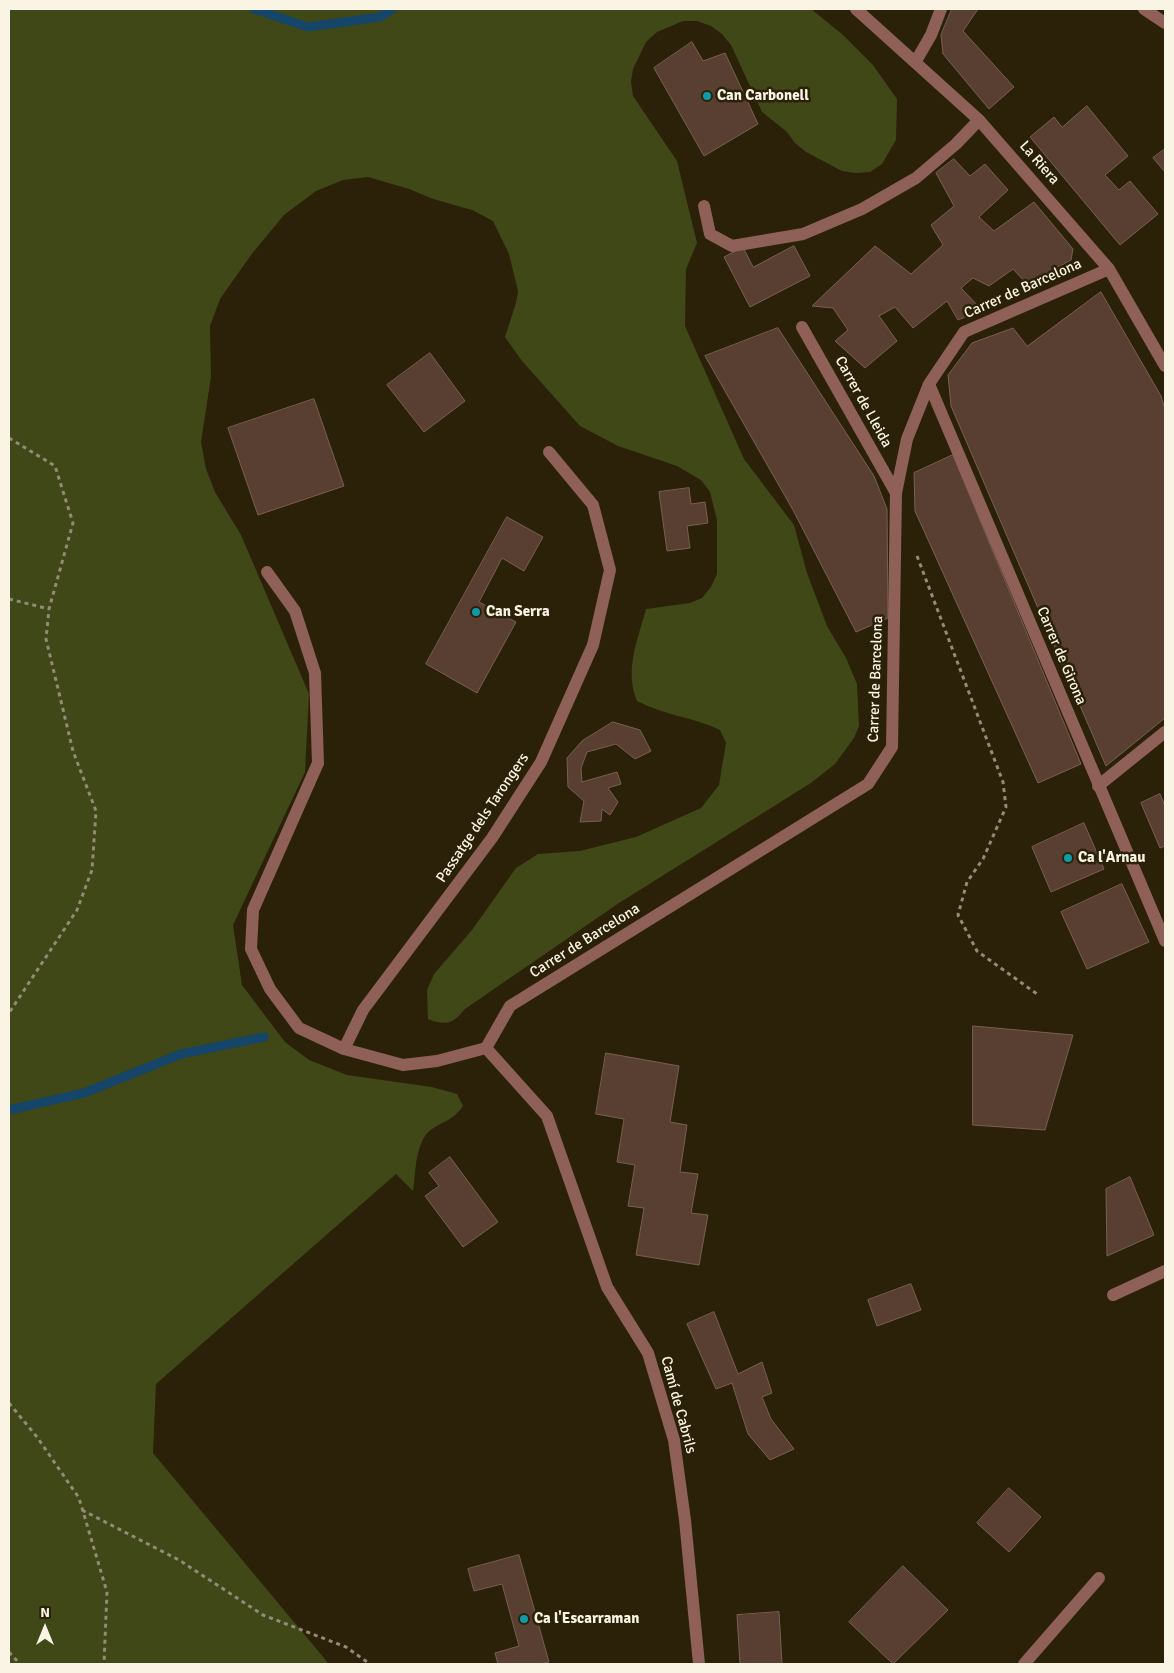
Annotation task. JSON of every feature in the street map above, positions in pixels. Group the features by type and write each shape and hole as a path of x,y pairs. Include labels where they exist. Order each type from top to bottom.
{"street":[{"name":"La Riera","path":"856,9 980,120 1109,269 1165,366"},
{"path":"916,61 931,35 941,9"},
{"path":"1144,9 1165,23"},
{"path":"704,206 710,234 732,246 803,234 862,209 916,178 956,144 980,120"},
{"name":"Carrer de Barcelona","path":"486,1048 510,1006 868,784 892,747 896,493 907,439 929,384 964,332 1109,269"},
{"name":"Carrer de Lleida","path":"802,327 896,493"},
{"name":"Carrer de Girona","path":"929,384 1165,941"},
{"name":"Passatge dels Tarongers","path":"344,1049 363,1010 492,838 541,762 593,644 610,570 593,505 549,452"},
{"path":"267,572 294,611 315,673 318,763 253,910 251,949 270,989 299,1028 344,1049 403,1065 437,1061 486,1048"},
{"path":"1098,786 1165,732"},
{"name":"Camí de Cabrils","path":"486,1048 547,1116 607,1286 648,1353 674,1440 685,1520 699,1664"},
{"path":"1113,1295 1165,1271"},
{"path":"1024,1664 1100,1578"}],"path":[{"path":"9,438 55,466 73,523 49,609 46,639 73,750 96,811 92,870 77,910 9,1013"},
{"path":"914,548 1003,782 1006,807 983,859 967,882 958,915 977,951 1037,994"},
{"path":"9,599 49,609"},
{"path":"9,1404 37,1437 73,1490 82,1510 107,1592 104,1664"},
{"path":"82,1510 179,1560 263,1615 346,1647 370,1664"},
{"path":"9,1652 20,1664"}],"green space":[{"path":"9,9 811,9 842,34 873,65 897,99 896,140 882,164 870,172 842,171 806,152 795,143 787,132 762,112 731,45 722,34 711,26 697,21 683,21 657,32 646,42 633,69 631,82 633,96 677,161 697,243 686,269 685,326 744,459 794,525 807,573 827,626 846,658 857,684 859,726 854,738 835,764 811,783 619,903 465,1009 453,1021 444,1023 428,1019 427,990 434,974 472,930 516,868 538,854 580,851 636,837 701,808 719,785 726,743 720,730 657,710 637,701 632,678 636,643 646,609 690,603 702,598 711,587 717,574 717,520 710,492 701,480 677,466 618,446 580,426 522,361 505,337 518,291 509,254 493,221 472,210 433,199 409,189 368,177 343,180 316,191 284,215 251,255 220,299 210,326 211,377 201,442 206,469 215,492 241,535 309,694 305,772 233,925 242,985 285,1042 309,1060 347,1075 432,1087 457,1094 463,1106 452,1117 426,1134 419,1148 413,1191 396,1174 156,1384 153,1453 329,1664 9,1664"}],"building":[{"path":"952,9 978,9 963,31 1014,87 989,109 943,54 941,35"},
{"name":"Can Carbonell","path":"692,42 703,61 725,53 758,124 704,156 654,68"},
{"path":"1087,106 1128,156 1105,175 1119,190 1130,181 1158,214 1120,245 1030,137 1054,117 1062,127"},
{"path":"1165,149 1165,172 1153,158"},
{"path":"954,159 970,176 985,164 1008,190 979,217 994,231 1034,202 1073,249 1071,260 1027,284 1013,269 989,286 973,278 961,288 982,310 958,320 947,301 913,328 895,307 879,316 897,341 865,368 835,341 848,330 833,308 812,306 875,246 911,274 943,245 931,225 954,206 936,173"},
{"path":"794,246 810,276 750,307 724,257 743,247 753,267"},
{"path":"1101,292 1161,396 1165,410 1165,718 1106,766 951,406 948,375 972,343 1013,328 1027,346"},
{"path":"778,328 874,476 887,509 888,618 856,632 793,510 705,356"},
{"path":"430,353 465,401 424,432 387,385"},
{"path":"314,399 344,486 258,515 228,428"},
{"path":"953,455 1081,764 1038,783 915,511 914,473"},
{"path":"689,488 691,504 705,502 708,523 687,526 690,548 667,551 659,492"},
{"name":"Can Serra","path":"507,517 543,537 524,571 502,558 479,602 516,622 477,693 426,664"},
{"path":"613,722 640,730 651,751 635,759 616,744 587,752 581,768 582,782 617,772 621,784 608,788 618,802 610,815 602,809 601,821 580,822 584,801 568,787 567,758 582,741"},
{"path":"1160,794 1165,806 1165,846 1160,848 1141,803"},
{"name":"Ca l'Arnau","path":"1084,823 1104,869 1051,892 1032,847"},
{"path":"1122,884 1149,942 1087,969 1061,912"},
{"path":"973,1026 1073,1035 1045,1130 973,1125"},
{"path":"606,1053 679,1066 670,1122 687,1125 680,1172 698,1174 691,1213 708,1215 699,1265 636,1255 644,1208 628,1206 635,1165 617,1162 624,1119 596,1114"},
{"path":"450,1157 498,1222 463,1247 425,1196 439,1186 429,1173"},
{"path":"1130,1177 1154,1235 1107,1256 1106,1189"},
{"path":"911,1284 921,1310 877,1326 868,1300"},
{"path":"714,1312 738,1374 762,1362 772,1393 762,1397 771,1419 794,1449 770,1460 748,1434 732,1383 716,1389 687,1324"},
{"path":"1009,1488 1041,1517 1009,1552 977,1523"},
{"name":"Ca l'Escarraman","path":"519,1555 549,1662 541,1664 498,1664 495,1653 519,1646 502,1584 474,1591 468,1569"},
{"path":"903,1566 948,1610 893,1664 849,1622"},
{"path":"779,1612 782,1664 740,1664 737,1615"}],"waterway":[{"path":"254,9 308,27 380,17 392,9"},
{"path":"9,1110 84,1093 181,1054 264,1037"}],"place":[{"name":"Can Carbonell","path":"707,96"},
{"name":"Can Serra","path":"476,612"},
{"name":"Ca l'Arnau","path":"1068,858"},
{"name":"Ca l'Escarraman","path":"524,1619"}]}
